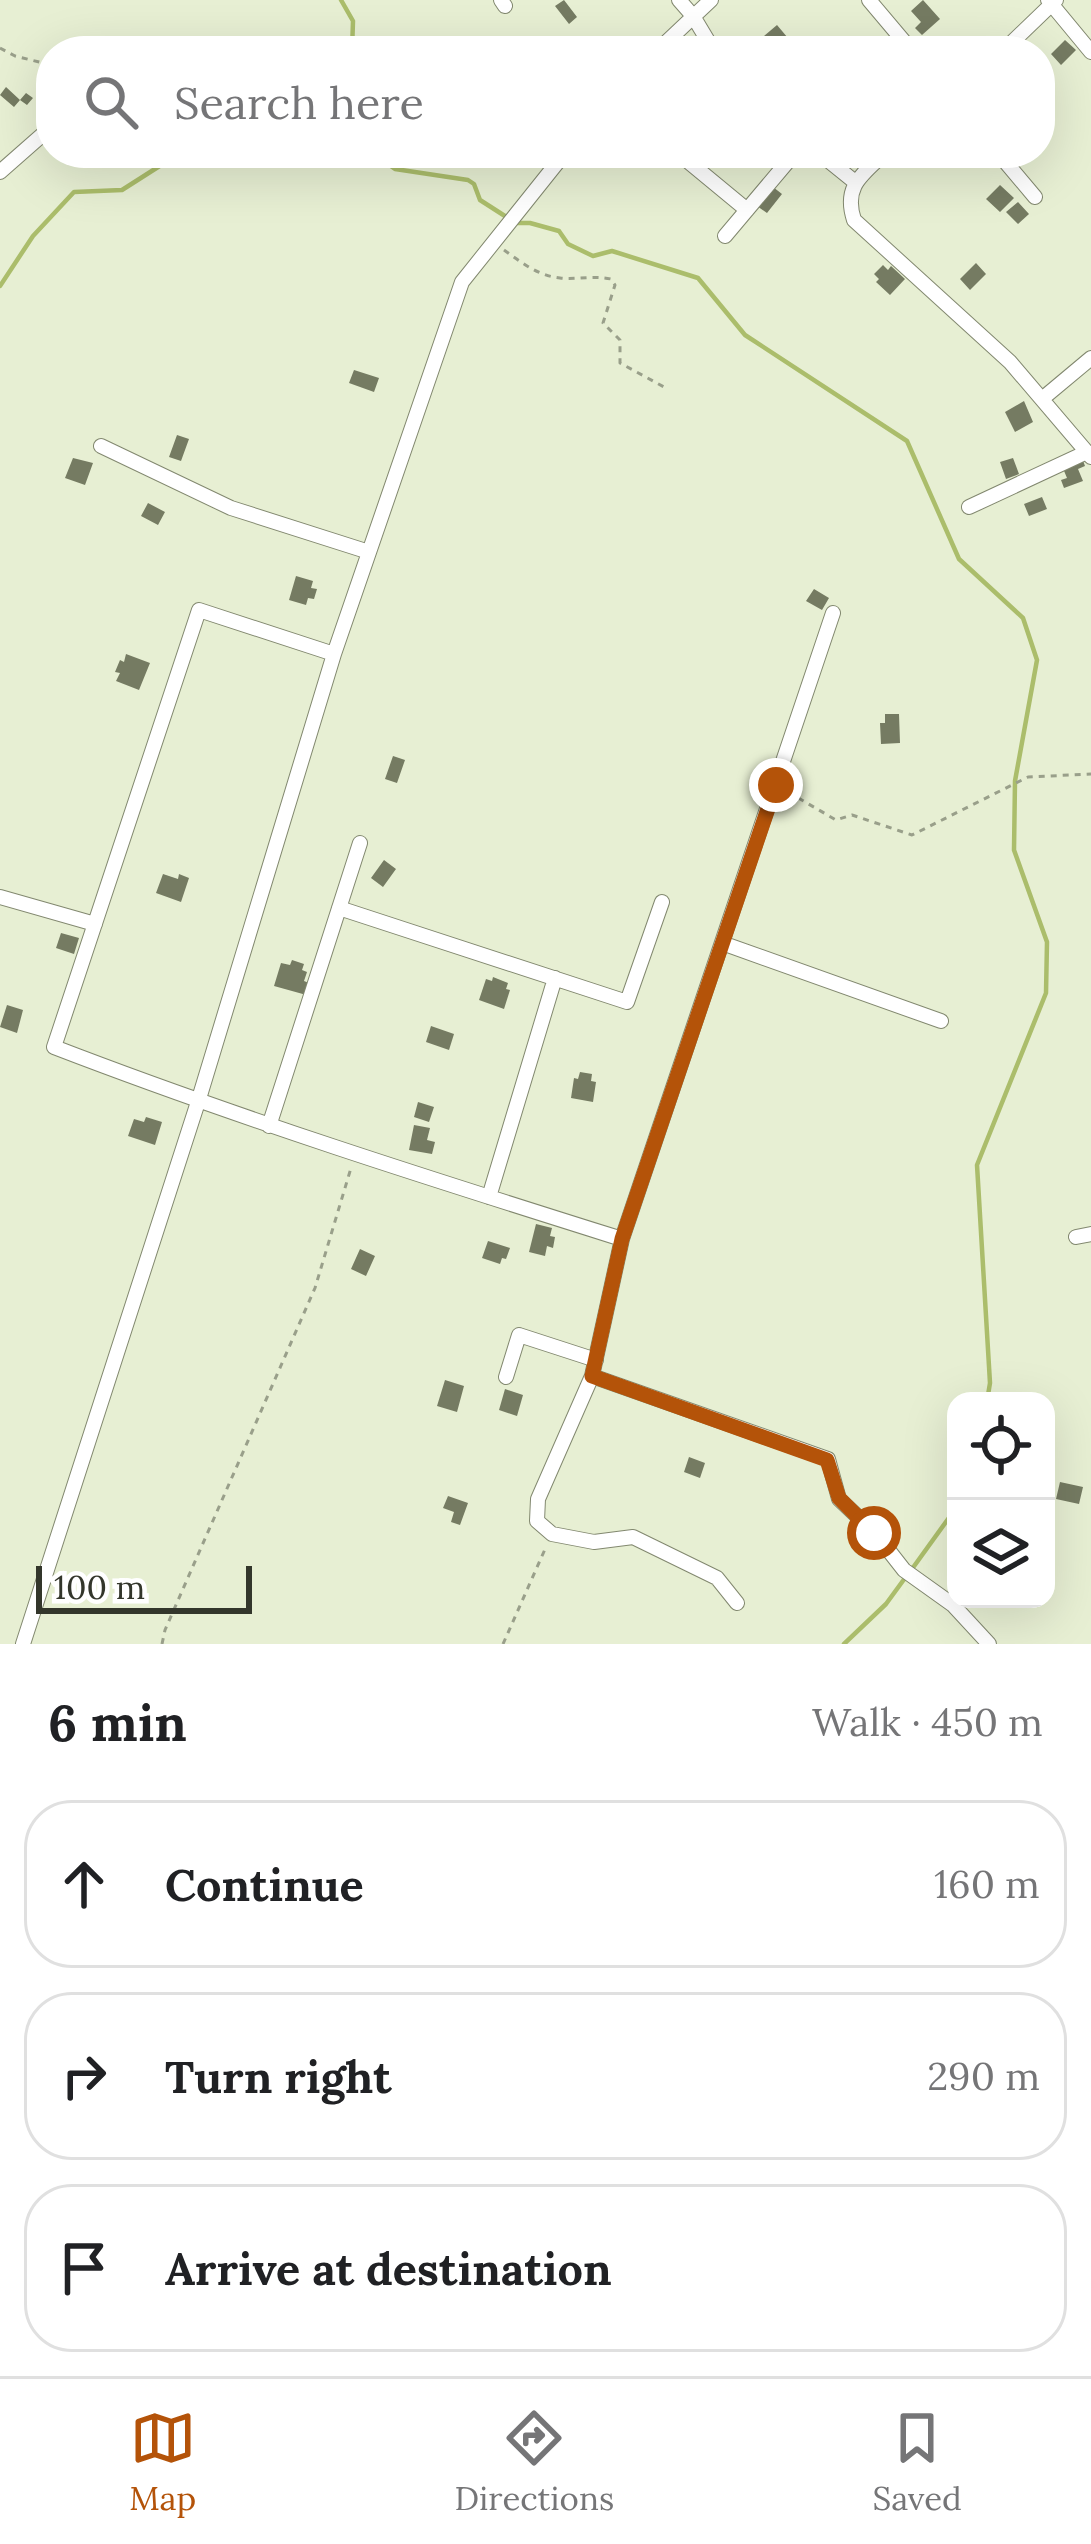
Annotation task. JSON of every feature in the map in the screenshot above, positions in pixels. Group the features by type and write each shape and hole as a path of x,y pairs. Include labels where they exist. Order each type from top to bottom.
{"street":[{"path":"679,0 705,36"},
{"path":"672,36 711,0"},
{"path":"869,0 899,36"},
{"path":"1018,36 1052,2 1091,52"},
{"path":"0,172 36,140"},
{"path":"23,1644 198,1102 334,653 462,282 553,168"},
{"path":"695,168 747,210"},
{"path":"725,236 782,168"},
{"path":"838,168 855,182"},
{"path":"869,168 855,182 849,204 854,220 1010,362 1089,454 969,506"},
{"path":"1011,168 1035,197"},
{"path":"1042,399 1091,358"},
{"path":"101,446 231,508 369,552"},
{"path":"334,653 199,610 54,1047 198,1102 622,1239"},
{"path":"737,1603 717,1578 633,1537 594,1542 552,1534 537,1521 538,1499 594,1368 622,1239 833,614"},
{"path":"269,1126 360,843"},
{"path":"0,897 95,924"},
{"path":"339,908 627,1002 662,902"},
{"path":"722,943 941,1021"},
{"path":"489,1197 555,978"},
{"path":"506,1377 519,1336 827,1460 839,1498 904,1570 953,1605 989,1644"}],"path":[{"path":"0,48 36,61"},
{"path":"493,243 535,271 560,278 596,275 611,279 615,285 604,323 620,340 620,363 664,387"},
{"path":"776,785 836,820 852,815 912,835 1028,777 1091,774"},
{"path":"162,1644 315,1288 355,1155"},
{"path":"503,1644 552,1534"}],"building":[{"path":"564,0 577,17 569,24 555,6"},
{"path":"923,0 940,19 922,35 915,28 921,22 911,11"},
{"path":"777,25 786,36 764,36"},
{"path":"1065,40 1076,50 1061,65 1055,50"},
{"path":"6,87 20,100 14,107 0,95"},
{"path":"1000,185 1014,198 1000,212 986,199"},
{"path":"773,187 782,194 767,213 757,206"},
{"path":"1018,202 1029,214 1018,224 1006,212"},
{"path":"976,263 986,274 970,290 960,279"},
{"path":"883,265 905,279 890,295 874,274"},
{"path":"354,370 379,378 374,392 349,383"},
{"path":"1024,401 1033,422 1015,432 1005,412"},
{"path":"177,435 189,439 181,461 169,457"},
{"path":"73,458 93,463 85,485 65,478"},
{"path":"1013,458 1019,474 1006,479 1000,462"},
{"path":"1082,458 1085,466 1078,469 1083,481 1064,488 1061,480 1067,478 1062,466"},
{"path":"1042,497 1047,509 1029,516 1024,504"},
{"path":"148,503 165,512 158,525 141,516"},
{"path":"296,576 313,581 311,588 317,589 306,605 289,600"},
{"path":"814,589 829,598 822,610 806,601"},
{"path":"126,654 150,663 139,690 116,681 120,673 115,672"},
{"path":"885,714 899,714 900,743 881,744 880,723 885,723"},
{"path":"393,756 405,760 397,783 385,779"},
{"path":"384,860 396,869 383,887 371,878"},
{"path":"163,874 189,878 181,902 156,893"},
{"path":"61,933 79,938 74,954 56,948"},
{"path":"292,960 304,964 304,981 314,985 310,996 274,986 281,963 290,965"},
{"path":"486,979 508,983 504,1009 479,1000"},
{"path":"7,1005 23,1010 17,1033 0,1027"},
{"path":"431,1026 454,1034 449,1050 426,1042"},
{"path":"580,1072 592,1074 591,1081 596,1082 593,1102 571,1098 574,1078"},
{"path":"418,1102 434,1107 429,1122 414,1117"},
{"path":"146,1117 162,1122 155,1145 128,1136 134,1119 144,1122"},
{"path":"414,1125 430,1128 427,1140 435,1142 432,1154 409,1150"},
{"path":"536,1224 552,1228 550,1236 555,1237 545,1256 529,1252"},
{"path":"488,1241 510,1248 500,1264 482,1258"},
{"path":"360,1249 375,1256 366,1276 351,1269"},
{"path":"445,1380 464,1386 457,1412 437,1406"},
{"path":"505,1389 523,1395 517,1416 499,1410"},
{"path":"689,1457 705,1463 700,1478 684,1472"},
{"path":"1060,1482 1083,1487 1079,1504 1056,1499"},
{"path":"448,1496 468,1503 460,1525 451,1522 454,1512 443,1508"}],"waterway":[{"path":"341,0 353,21 352,36"},
{"path":"0,286 33,236 74,192 122,190 156,168"},
{"path":"394,168 468,180 480,200 508,218 559,231 568,244 593,256 612,251 698,278 745,335 907,441 959,559 1023,618 1037,660 1015,781 1014,850 1047,942 1046,993 977,1165 988,1392"},
{"path":"912,1569 947,1520"},
{"path":"844,1644 886,1604 905,1578"}],"route":[{"path":"776,785 622,1239 592,1376 827,1460 839,1498 874,1533"}]}
